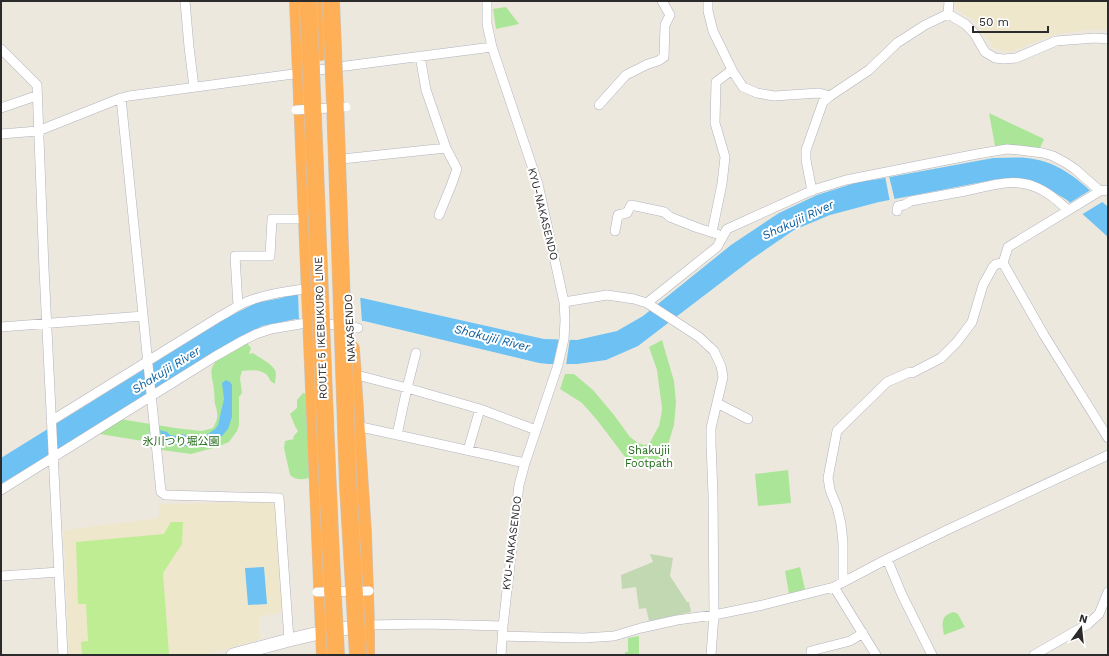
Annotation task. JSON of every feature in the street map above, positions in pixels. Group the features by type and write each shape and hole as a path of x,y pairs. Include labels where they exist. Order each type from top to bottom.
{"highway":[{"path":"298,1 325,655"},
{"name":"ROUTE 5 IKEBUKURO LINE","path":"308,1 329,529 336,655"},
{"path":"319,1 326,149 325,298 334,388 339,506 350,655"},
{"name":"ROUTE 5 IKEBUKURO LINE","path":"331,1 348,485 358,655"},
{"name":"NAKASENDO","path":"334,1 348,292 353,327 353,374 363,534 366,655"},
{"path":"301,73 318,103 342,588 343,655"}],"street":[{"path":"185,1 194,87"},
{"name":"KYU-NAKASENDO","path":"488,1 487,24 492,47 538,184 564,302 565,320 564,339 558,365 525,463 518,490 502,631 501,655"},
{"path":"599,105 626,75 664,57 665,25 670,15 662,1"},
{"path":"708,1 708,11 713,31 732,70 743,87 757,93 774,96 819,93 830,96"},
{"path":"948,14 949,1"},
{"path":"948,14 965,24 974,33 985,52 995,58 1016,58 1056,42 1095,38 1108,39"},
{"path":"812,191 806,160 806,150 823,102 869,70 897,43 926,25 948,14"},
{"path":"1,134 38,131 121,98 137,95 492,47"},
{"path":"1,49 36,85 46,324 63,655"},
{"path":"420,56 426,90 446,148 457,169 439,215"},
{"path":"712,232 722,184 725,157 716,123 716,82 732,70"},
{"path":"1,108 36,96"},
{"path":"121,98 161,492 165,495 279,498 289,640"},
{"path":"296,110 346,107"},
{"path":"342,159 446,148"},
{"path":"648,304 716,248 727,229 812,191 846,180 880,172 983,152 1007,149 1043,153 1053,156 1066,163 1102,191 1008,247 1003,263 1044,335 1108,438"},
{"path":"897,211 898,206 904,205 911,201 1001,184 1019,183 1032,185 1042,190 1070,209"},
{"path":"615,230 618,215 627,213 631,205 664,212 670,217 723,235"},
{"path":"238,306 235,256 270,256 272,219 308,219"},
{"path":"844,582 841,524 837,507 830,490 828,478 837,431 887,382 911,373 941,358 957,342 972,322 983,285 992,267 996,264 1003,263"},
{"path":"51,423 238,306 263,297 310,289"},
{"path":"564,302 607,296 634,299 648,304 699,337 714,351 721,366 723,377 711,428 714,615 711,655"},
{"path":"1,327 143,316"},
{"path":"1,490 214,357 256,334 271,329 312,322 353,327"},
{"path":"398,435 407,388 416,353"},
{"path":"353,374 480,409 536,430"},
{"path":"717,403 748,419"},
{"path":"468,450 480,409"},
{"path":"356,428 361,427 525,463"},
{"path":"233,655 324,632 366,625 424,624 584,638 614,636 677,620 714,615 763,605 834,587 887,559 998,505 1108,455"},
{"path":"887,559 902,595 932,655"},
{"path":"1,576 58,572"},
{"path":"834,587 876,655"},
{"path":"317,592 369,591"},
{"path":"1034,655 1088,624 1099,614 1108,592"},
{"path":"811,655 810,651 850,641 863,633"}],"shaded area":[{"path":"955,1 1108,1 1108,30 1096,29 1055,34 1013,51 1005,52 993,47 974,20 957,10"},
{"path":"270,502 276,507 282,612 259,617 259,640 205,655 69,655 64,532 66,530 159,518 159,504"}],"green space":[{"path":"506,7 519,24 496,29 493,9"},
{"path":"989,113 1044,139 1040,148 995,146"},
{"name":"Shakujii Footpath","path":"662,340 674,381 676,402 674,425 666,451 656,468 647,469 625,457 582,403 560,389 565,374 574,374 593,390 630,437 638,443 644,445 649,444 659,426 662,408 657,370 649,347"},
{"name":"氷川つり堀公園","path":"247,343 251,348 249,354 253,353 271,365 275,370 275,384 263,372 254,370 242,371 240,378 242,393 239,397 239,425 237,431 229,442 191,454 162,450 161,444 100,434 120,419 202,431 213,428 216,421 217,410 211,374 212,367 217,360"},
{"path":"303,393 307,394 310,475 309,478 297,479 290,475 284,448 285,441 294,439 293,437 298,431 290,414 297,408 297,400"},
{"path":"788,470 791,503 758,506 755,474"},
{"path":"171,522 183,522 182,544 163,573 169,654 82,655 81,642 88,641 86,604 78,604 76,542 164,534"},
{"path":"650,554 673,558 670,576 687,602 689,602 691,612 649,621 646,608 639,609 636,587 622,589 621,575 653,562"},
{"path":"800,567 805,589 789,594 785,571"},
{"path":"954,612 958,614 965,627 944,635 943,620 946,615"},
{"path":"639,636 639,655 625,655 625,652 628,652 628,638"}],"water":[{"name":"Shakujii River","path":"993,158 1027,158 1040,160 1072,175 1108,207 1108,237 1067,200 1047,188 1022,179 998,179 879,202 830,215 794,230 752,259 638,346 606,360 577,364 539,363 364,321 296,319 262,326 217,350 133,404 1,484 1,458 228,317 256,303 281,298 294,293 362,298 544,339 577,340 617,331 643,316 731,245 779,213 817,195 858,182"},
{"path":"226,380 232,385 232,417 228,429 221,437 198,440 190,447 162,442 160,430 167,432 170,435 177,436 182,434 197,436 208,434 215,429 218,425 224,399 222,383"},
{"path":"264,567 267,604 248,605 245,568"}],"pier":[{"path":"885,176 889,176 895,201 890,202"},
{"path":"1092,189 1104,201 1081,215 1068,204"},
{"path":"298,292 360,295 362,322 299,321"},
{"path":"559,338 570,338 566,365 553,365"}]}
